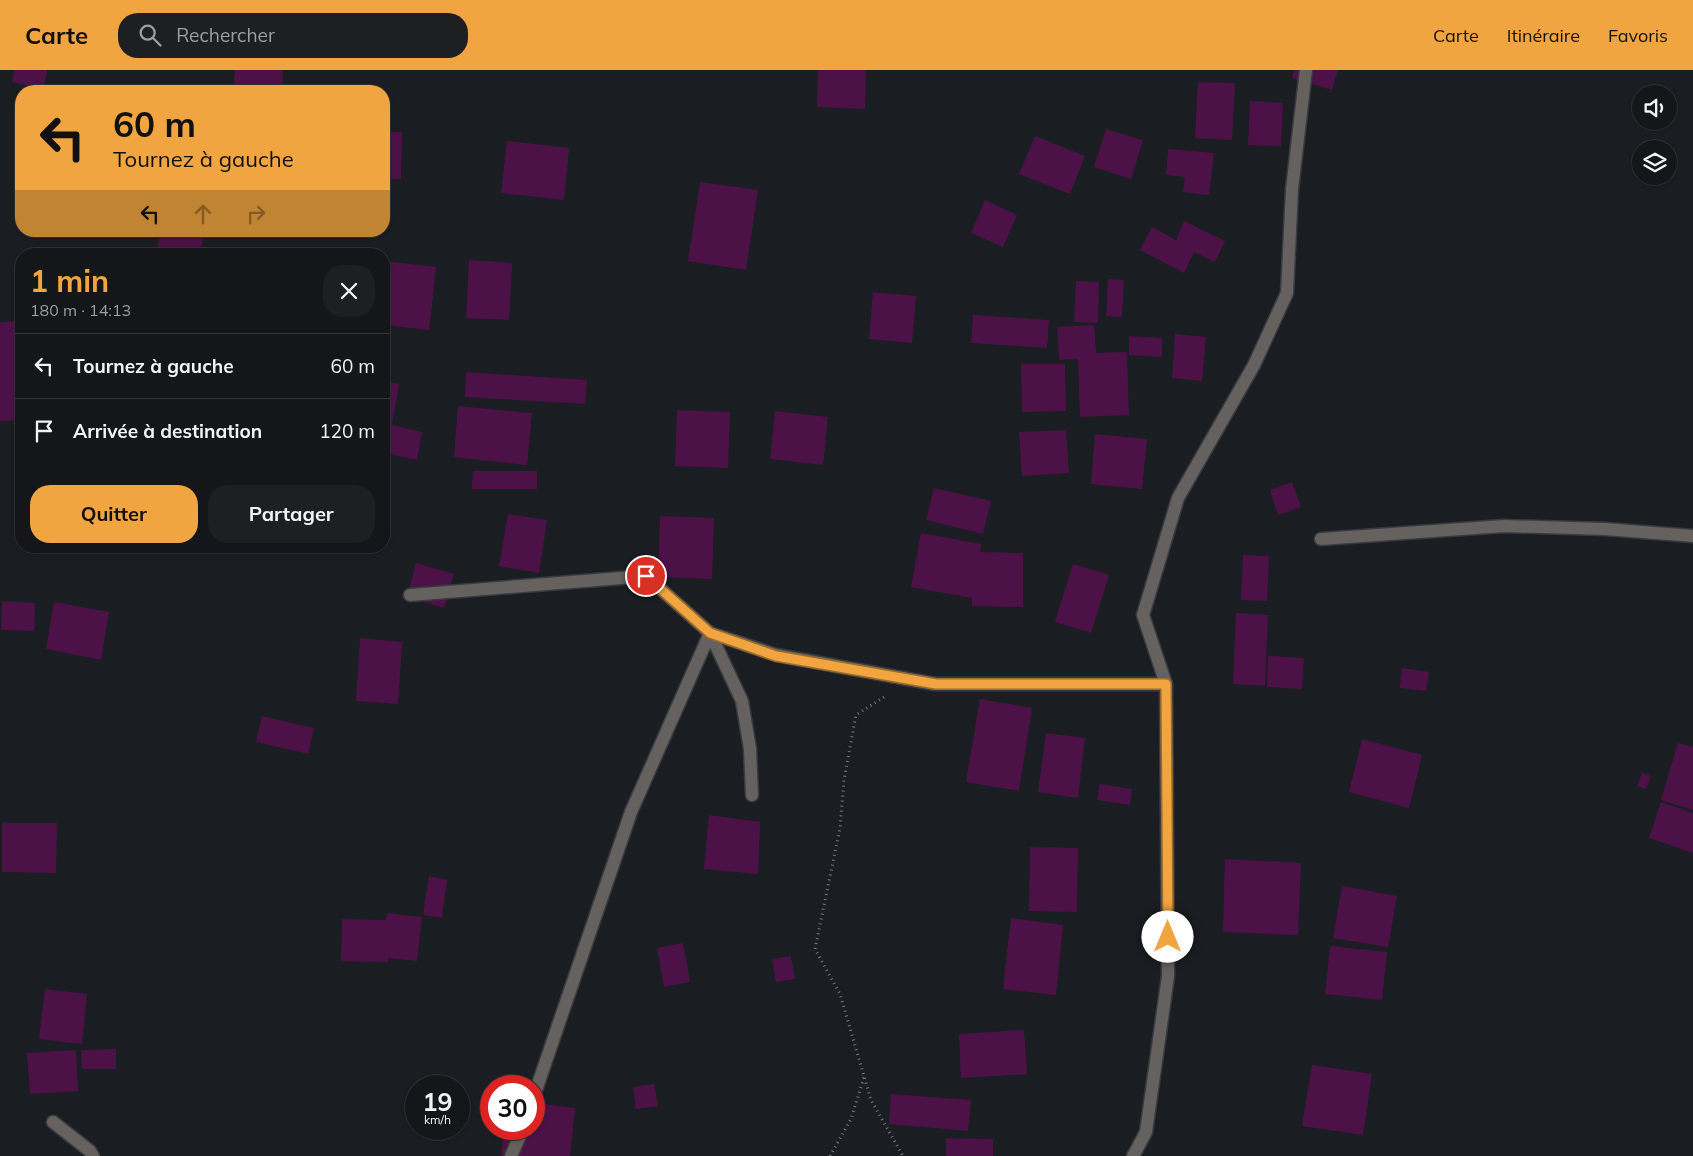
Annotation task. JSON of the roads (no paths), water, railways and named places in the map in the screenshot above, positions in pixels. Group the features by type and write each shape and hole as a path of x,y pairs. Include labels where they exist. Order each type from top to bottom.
{"street":[{"path":"1133,1156 1146,1132 1168,976 1166,684 1143,615 1178,498 1254,365 1287,293 1292,189 1306,70"},
{"path":"1321,539 1504,526 1606,529 1693,536"},
{"path":"410,595 646,576 710,633 776,656 936,684 1166,684"},
{"path":"710,633 742,701 750,749 752,795"},
{"path":"541,1075 630,812 710,633"},
{"path":"53,1122 90,1151 93,1156"},
{"path":"512,1156 519,1140"}]}
